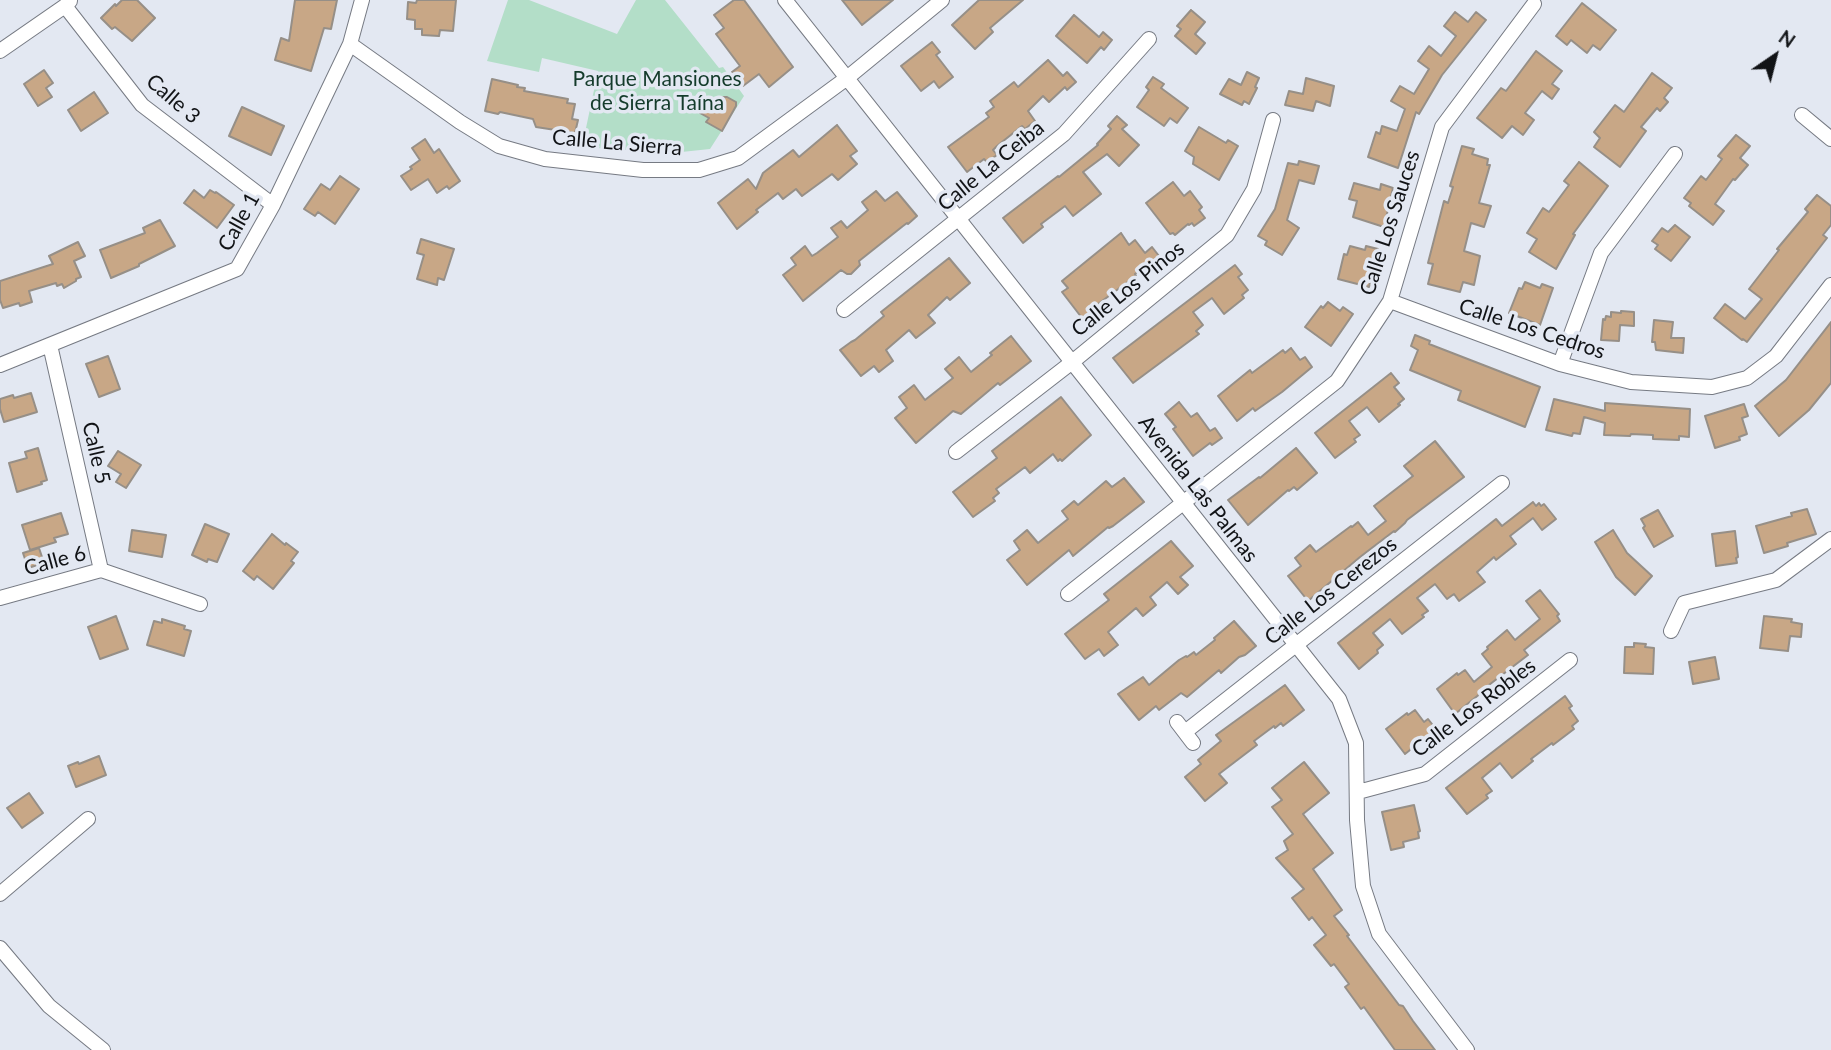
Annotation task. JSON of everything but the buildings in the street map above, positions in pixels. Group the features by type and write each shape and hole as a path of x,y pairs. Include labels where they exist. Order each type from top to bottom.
{"street":[{"name":"Calle 1","path":"0,365 237,269 272,205 350,44 362,0"},
{"name":"Avenida Las Palmas","path":"785,0 1339,699 1356,743 1357,820 1363,886 1378,934 1467,1050"},
{"name":"Calle La Sierra","path":"350,44 460,122 499,146 545,159 643,170 699,170 738,158 848,78 942,0"},
{"path":"0,51 68,3"},
{"name":"Calle 3","path":"68,3 142,105 272,205"},
{"name":"Calle Los Sauces","path":"1068,594 1337,381 1390,301 1442,127 1534,4"},
{"name":"Calle La Ceiba","path":"844,310 1064,134 1149,39"},
{"path":"1802,115 1831,139"},
{"name":"Calle Los Pinos","path":"956,452 1071,363 1227,235 1254,189 1273,120"},
{"path":"1559,365 1601,253 1675,154"},
{"name":"Calle Los Cedros","path":"1390,301 1559,365 1632,382 1712,387 1747,378 1776,356 1831,285"},
{"name":"Calle 5","path":"50,345 101,570"},
{"name":"Calle Los Cerezos","path":"1185,732 1502,483"},
{"path":"1671,631 1684,603 1776,580 1831,539"},
{"name":"Calle 6","path":"0,598 101,570 200,604"},
{"name":"Calle Los Robles","path":"1358,792 1425,774 1570,660"},
{"path":"0,894 88,819"},
{"path":"0,948 49,1006 103,1050"}],"green space":[{"name":"Parque Mansiones de Sierra Taína","path":"508,0 529,0 617,34 636,0 665,0 719,68 723,67 744,96 710,149 672,153 582,147 598,71 542,58 539,72 487,61"}]}
